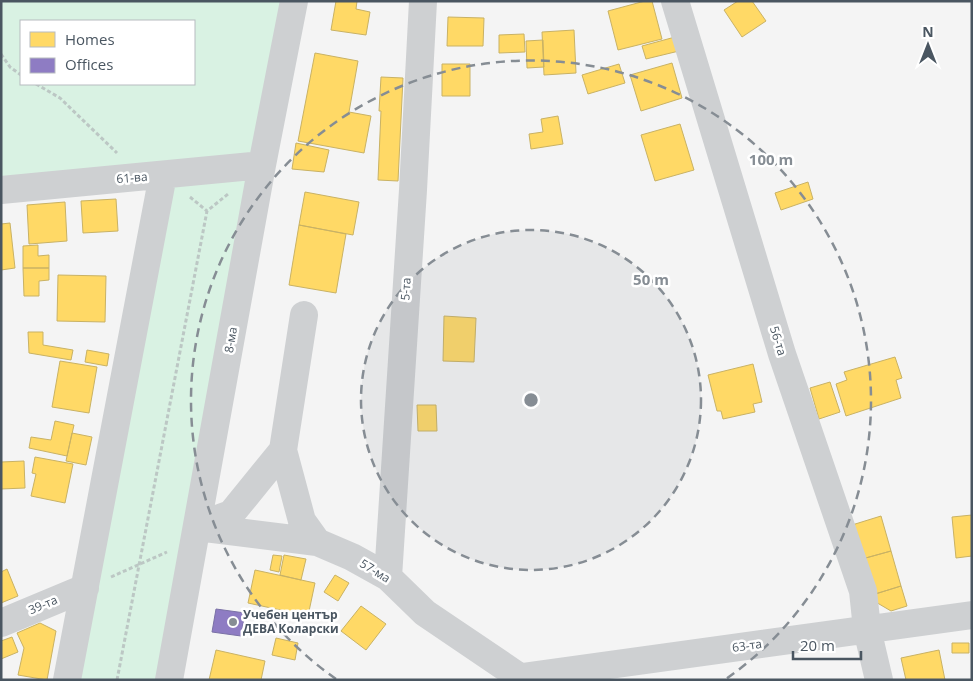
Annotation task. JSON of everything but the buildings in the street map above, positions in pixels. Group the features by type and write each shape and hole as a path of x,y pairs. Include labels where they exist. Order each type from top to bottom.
{"street":[{"name":"8-ма","path":"169,680 262,165 294,1"},
{"name":"5-та","path":"388,577 414,180 423,1"},
{"name":"56-та","path":"675,1 782,354 863,591 867,629 878,680"},
{"name":"61-ва","path":"1,190 262,165"},
{"path":"67,680 163,175"},
{"path":"304,315 283,450 302,521 317,542"},
{"path":"197,527 231,514 283,450"},
{"name":"57-ма","path":"197,527 317,542 352,557 388,577 425,613 523,679"},
{"name":"39-та","path":"1,623 85,588"},
{"name":"63-та","path":"523,679 972,615"}],"path":[{"path":"1,54 10,67 20,73"},
{"path":"38,85 60,98 122,158"},
{"path":"117,680 207,211 262,165"},
{"path":"163,175 207,211"},
{"path":"85,588 180,547 197,527"}],"green space":[{"path":"1,1 294,1 169,680 67,680 163,175 1,190"}],"place":[{"name":"Учебен център ДЕВА Коларски","path":"233,622"}]}
